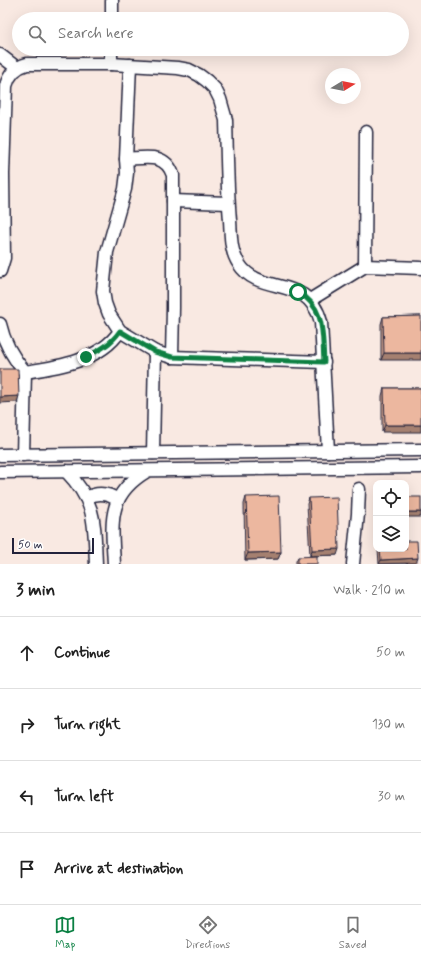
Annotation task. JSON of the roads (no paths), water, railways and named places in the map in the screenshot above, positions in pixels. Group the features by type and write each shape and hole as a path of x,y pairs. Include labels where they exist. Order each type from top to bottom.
{"street":[{"path":"112,0 112,12"},
{"path":"0,55 17,68"},
{"path":"111,56 111,64"},
{"path":"0,271 4,258 1,173 6,86 12,73 17,68 22,65 33,63 111,64 178,68 189,70 199,75 215,90 224,109 226,120 228,202 233,251 240,266 252,277 298,292 310,300 317,310 321,322 328,452"},
{"path":"130,65 126,159 127,173 125,189 107,252 103,291 104,304 120,331 155,352 172,357 324,362"},
{"path":"365,266 366,132"},
{"path":"126,159 156,158 168,164 173,174 174,308 172,357"},
{"path":"173,201 228,202"},
{"path":"310,300 365,266 421,268"},
{"path":"0,324 4,338 13,358 25,372 23,455"},
{"path":"25,372 57,368 86,357 102,349 114,340 120,331"},
{"path":"153,453 155,352"},
{"path":"0,455 421,450"},
{"path":"350,451 351,467"},
{"path":"0,472 421,467"},
{"path":"114,564 113,513 118,500 126,487 132,480 147,470"},
{"path":"66,471 74,479 86,498 94,520 96,564"},
{"path":"353,564 359,489"},
{"path":"86,498 97,494 108,494 118,500"}]}
